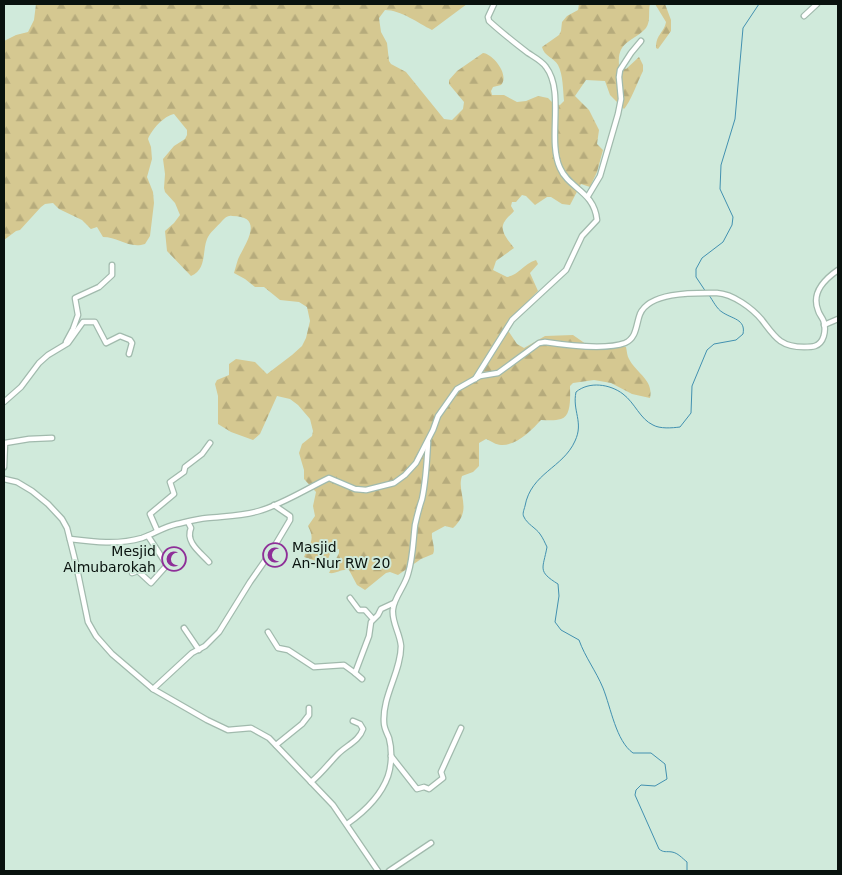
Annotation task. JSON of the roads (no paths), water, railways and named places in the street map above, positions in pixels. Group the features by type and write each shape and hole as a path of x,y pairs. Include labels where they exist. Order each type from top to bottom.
{"street":[{"path":"474,380 512,320 566,270 582,236 597,221 588,196 562,172 559,165 554,146 556,107 552,82 547,68 489,21 488,17 494,4"},
{"path":"804,16 817,4"},
{"path":"588,196 600,176 618,114 621,99 620,70 641,41"},
{"path":"64,345 78,315 75,298 104,283 112,275 112,266"},
{"path":"70,539 112,543 131,541 148,536 157,530 201,518 239,516 274,505 328,478 354,489 366,490 394,483 405,475 416,462 428,441 438,416 457,389 480,376 493,374 505,369 538,343 546,342 596,347 624,343 637,330 640,314 648,304 669,296 694,293 729,295 748,307 762,320 774,336 787,344 816,346 823,340 824,325 816,308 817,293 824,280 838,270"},
{"path":"824,325 838,319"},
{"path":"4,402 22,387 39,363 72,339 83,322 94,322 106,343 120,336 132,341 129,354"},
{"path":"4,467 5,443 52,438"},
{"path":"347,824 367,808 381,790 389,774 391,756 384,722 392,683 399,667 401,648 392,614 394,603 404,587 408,574 424,481 428,441"},
{"path":"157,530 150,514 174,494 170,482 184,472 185,467 202,454 210,443"},
{"path":"4,479 24,486 44,500 62,519 70,539 90,628 112,654 153,689 228,730 251,728 276,745 333,805 378,871"},
{"path":"153,689 192,653 199,650 219,632 290,520 290,516 274,505"},
{"path":"188,522 191,528 188,534 190,541 209,562"},
{"path":"132,573 138,571 151,583 167,566 148,536"},
{"path":"350,598 358,610 364,610 373,619"},
{"path":"355,673 369,636 373,619 381,609 394,603"},
{"path":"184,628 199,650"},
{"path":"268,632 278,648 288,650 314,667 344,665 362,679"},
{"path":"276,745 302,724 309,715 309,708"},
{"path":"311,782 325,770 337,754 359,738 363,729 360,724 353,721"},
{"path":"391,756 414,782 417,789 424,787 429,789 443,778 441,772 461,728"},
{"path":"389,871 431,843"}],"waterway":[{"path":"706,292 696,277 696,269 702,258 723,242 732,225 733,217 720,189 721,165 735,119 743,28 759,4"},
{"path":"687,871 687,862 680,856 659,849 635,795 636,790 641,785 655,786 667,779 665,764 651,753 633,753 622,741 606,696 579,640 561,630 555,622 559,596 558,584 551,580 544,572 543,565 547,547 540,534 525,519 523,513 528,495 534,486 540,478 563,458 575,441 578,428 575,399 576,392 581,389 593,385 612,388 623,394 645,419 653,425 663,428 680,427 691,413 692,386 707,350 714,344 736,340 743,334 740,322 720,311 709,295"}],"place":[{"name":"Masjid An-Nur RW 20","path":"275,555"},
{"name":"Mesjid Almubarokah","path":"174,559"}]}
